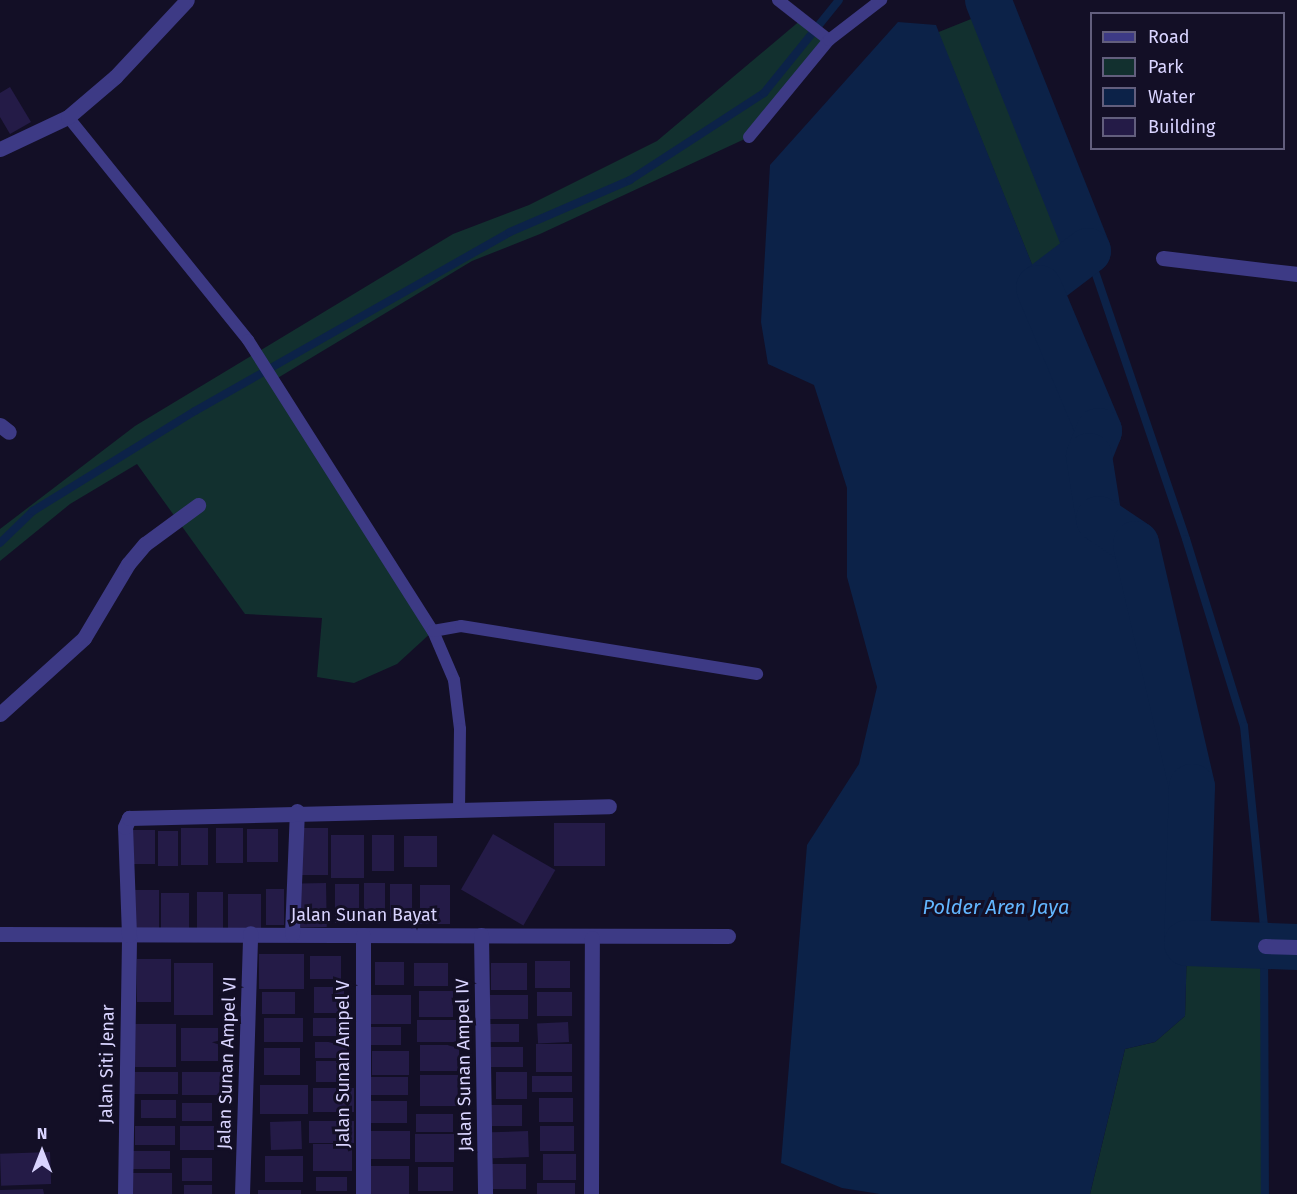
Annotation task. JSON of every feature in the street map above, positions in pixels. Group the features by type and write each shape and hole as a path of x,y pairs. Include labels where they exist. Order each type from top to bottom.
{"street":[{"path":"0,149 68,117 115,78 184,1"},
{"path":"1163,258 1297,274"},
{"path":"0,714 84,638 128,564 145,544 198,506"},
{"path":"292,934 297,811 609,806"},
{"name":"Jalan Siti Jenar","path":"125,1194 129,935 125,827 129,818 297,811"},
{"name":"Jalan Sunan Bayat","path":"0,934 250,933 592,938 728,936"},
{"name":"Jalan Sunan Ampel VI","path":"242,1194 250,933"},
{"name":"Jalan Sunan Ampel V","path":"363,935 363,1194"},
{"name":"Jalan Sunan Ampel IV","path":"481,935 485,1194"},
{"path":"591,1194 592,938"},
{"path":"1265,946 1297,947"}],"lane":[{"path":"778,0 824,37"},
{"path":"749,136 824,37 881,0"},
{"path":"68,117 248,340 276,379 434,631 454,680 460,729 459,808"},
{"path":"434,631 461,626 757,674"}],"green space":[{"path":"991,11 1088,251 1035,272 938,32"},
{"path":"802,19 829,40 749,137 540,234 472,261 276,379 433,631 397,664 354,683 317,677 322,618 245,614 137,464 70,504 0,561 0,529 135,426 453,234 529,205 657,141"},
{"path":"1187,943 1265,946 1265,1194 1090,1194 1125,1049 1155,1042 1185,1016"}],"water":[{"name":"Polder Aren Jaya","path":"898,22 936,25 1099,431 1089,456 1099,519 1136,544 1192,787 1185,1016 1155,1042 1125,1049 1090,1194 880,1194 842,1188 781,1163 807,845 859,764 877,687 847,577 847,488 814,385 768,364 761,322 770,165"}],"building":[{"path":"10,87 31,122 10,134 0,117 0,93"},
{"path":"554,823 605,823 605,866 554,866"},
{"path":"181,828 208,828 208,865 181,865"},
{"path":"216,828 243,828 243,863 216,863"},
{"path":"300,828 328,828 328,875 300,875"},
{"path":"247,829 278,829 278,862 247,862"},
{"path":"133,830 155,830 155,864 133,864"},
{"path":"158,831 178,831 178,866 158,866"},
{"path":"493,834 555,870 523,925 461,889"},
{"path":"331,835 364,835 364,878 331,878"},
{"path":"372,835 394,835 394,871 372,871"},
{"path":"404,836 437,836 437,867 404,867"},
{"path":"300,883 326,883 327,927 301,927"},
{"path":"364,883 385,883 385,918 364,918"},
{"path":"335,884 359,884 359,923 335,923"},
{"path":"390,884 412,884 412,918 390,918"},
{"path":"420,885 450,885 450,924 420,924"},
{"path":"266,889 284,889 284,925 266,925"},
{"path":"130,890 159,890 159,930 130,930"},
{"path":"197,892 223,892 223,930 197,930"},
{"path":"161,893 189,893 189,930 161,930"},
{"path":"228,894 261,894 261,930 228,930"},
{"path":"259,954 304,954 304,989 259,989"},
{"path":"310,956 341,956 341,979 310,979"},
{"path":"137,959 171,959 171,1002 137,1002"},
{"path":"535,961 570,961 570,988 535,988"},
{"path":"375,962 404,962 404,985 375,985"},
{"path":"174,963 213,963 213,1015 174,1015"},
{"path":"414,963 448,963 448,986 414,986"},
{"path":"491,963 527,963 527,990 491,990"},
{"path":"314,987 344,987 344,1013 314,1013"},
{"path":"419,991 453,991 453,1017 419,1017"},
{"path":"262,992 295,992 295,1014 262,1014"},
{"path":"537,992 572,992 572,1016 537,1016"},
{"path":"364,995 411,995 411,1024 364,1024"},
{"path":"490,995 528,995 528,1019 490,1019"},
{"path":"264,1018 303,1018 303,1042 264,1042"},
{"path":"313,1018 345,1018 345,1036 313,1036"},
{"path":"417,1020 456,1020 456,1042 417,1042"},
{"path":"568,1022 569,1042 538,1044 537,1024"},
{"path":"135,1024 176,1024 176,1067 135,1067"},
{"path":"487,1024 519,1024 519,1042 487,1042"},
{"path":"367,1027 401,1027 401,1045 367,1045"},
{"path":"181,1028 218,1028 218,1061 181,1061"},
{"path":"315,1042 347,1042 347,1058 315,1058"},
{"path":"536,1044 572,1044 572,1072 536,1072"},
{"path":"420,1045 459,1045 459,1071 420,1071"},
{"path":"489,1047 523,1047 523,1067 489,1067"},
{"path":"264,1048 300,1048 300,1075 264,1075"},
{"path":"372,1051 409,1051 409,1075 372,1075"},
{"path":"316,1061 346,1061 346,1082 316,1082"},
{"path":"133,1072 178,1072 178,1094 133,1094"},
{"path":"182,1072 225,1072 225,1095 182,1095"},
{"path":"496,1072 527,1072 527,1099 496,1099"},
{"path":"420,1075 458,1075 458,1106 420,1106"},
{"path":"532,1076 572,1076 572,1092 532,1092"},
{"path":"371,1077 408,1077 408,1095 371,1095"},
{"path":"260,1085 308,1085 308,1114 260,1114"},
{"path":"313,1088 354,1088 354,1112 313,1112"},
{"path":"539,1098 573,1098 573,1122 539,1122"},
{"path":"141,1100 176,1100 176,1118 141,1118"},
{"path":"370,1101 407,1101 407,1123 370,1123"},
{"path":"182,1103 212,1103 212,1121 182,1121"},
{"path":"489,1105 522,1105 522,1126 489,1126"},
{"path":"416,1114 453,1114 453,1132 416,1132"},
{"path":"301,1121 302,1149 271,1150 270,1122"},
{"path":"309,1121 354,1121 354,1143 309,1143"},
{"path":"135,1126 175,1126 175,1145 135,1145"},
{"path":"180,1126 214,1126 214,1150 180,1150"},
{"path":"540,1126 574,1126 574,1151 540,1151"},
{"path":"370,1131 410,1131 410,1159 370,1159"},
{"path":"528,1131 529,1157 493,1158 492,1132"},
{"path":"415,1134 454,1134 454,1162 415,1162"},
{"path":"313,1144 352,1144 352,1171 313,1171"},
{"path":"130,1151 170,1151 170,1169 130,1169"},
{"path":"50,1152 51,1184 1,1186 0,1154"},
{"path":"543,1154 576,1154 576,1180 543,1180"},
{"path":"265,1156 303,1156 303,1182 265,1182"},
{"path":"182,1158 212,1158 212,1181 182,1181"},
{"path":"492,1164 526,1164 526,1189 492,1189"},
{"path":"369,1166 409,1166 409,1194 369,1194"},
{"path":"418,1167 453,1167 453,1191 418,1191"},
{"path":"133,1173 172,1173 172,1194 133,1194"},
{"path":"316,1177 347,1177 347,1191 316,1191"},
{"path":"537,1183 575,1183 575,1194 537,1194"},
{"path":"184,1185 212,1185 212,1194 184,1194"},
{"path":"43,1189 44,1194 0,1194 0,1190"},
{"path":"258,1190 301,1190 301,1194 258,1194"}],"waterway":[{"path":"0,543 33,511 195,411 510,232 630,180 764,93 839,0"},
{"path":"988,0 1088,251 1186,539 1244,726 1264,925 1265,1194"},
{"path":"988,0 1088,251 1039,288 1099,431 1089,456 1099,519 1136,544 1192,787 1187,943 1297,947"}]}
